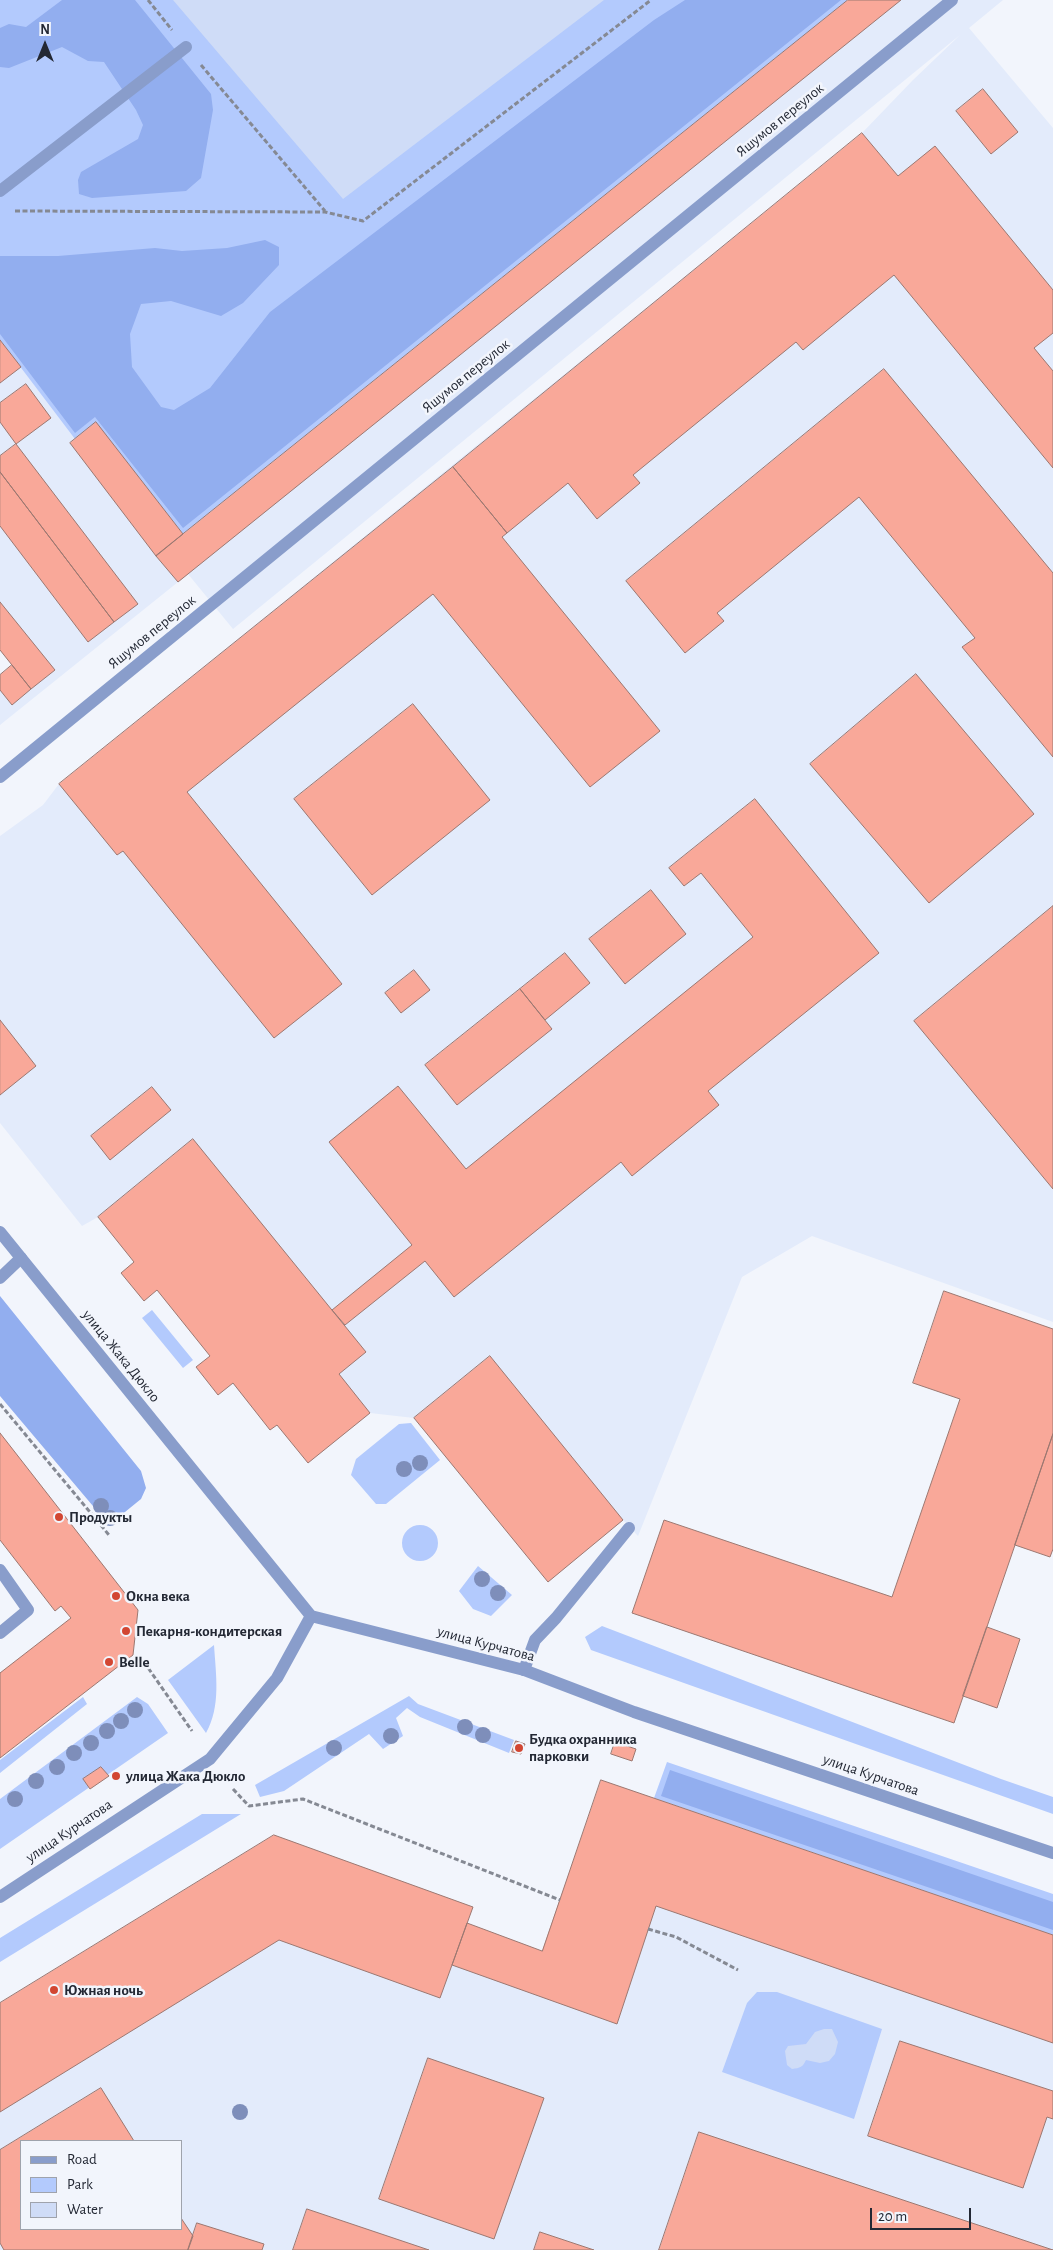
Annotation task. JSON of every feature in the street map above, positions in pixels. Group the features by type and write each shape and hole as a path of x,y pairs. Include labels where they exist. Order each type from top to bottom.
{"street":[{"name":"Яшумов переулок","path":"0,777 952,0"},
{"path":"0,191 186,47"},
{"name":"улица Жака Дюкло","path":"0,1232 311,1616"},
{"path":"0,1278 21,1258"},
{"path":"524,1670 535,1640 556,1618 629,1528"},
{"path":"0,1570 28,1610 0,1633"},
{"name":"улица Курчатова","path":"0,1896 210,1759 276,1678 311,1616 524,1670 634,1712 1053,1853"}],"path":[{"path":"148,0 325,212"},
{"path":"10,211 325,212 363,221 651,0"},
{"path":"0,1404 109,1535"},
{"path":"144,1662 192,1731"},
{"path":"233,1789 249,1806 303,1799 560,1900"},
{"path":"648,1930 676,1937 738,1970"}],"shaded area":[{"path":"62,0 135,0 211,94 213,110 201,178 186,191 92,198 79,194 78,180 81,172 138,139 143,125 136,110 104,62 88,61 62,47 9,68 0,67 0,28 9,24 26,27"},
{"path":"685,0 841,0 183,528 95,417 75,433 0,334 0,256 58,256 155,248 182,251 227,248 265,240 279,247 279,265 243,303 221,316 171,301 141,304 130,334 132,367 161,407 174,410 210,388 270,312 654,20"},
{"path":"848,0 1003,0 969,28 1053,128 1053,1322 812,1236 742,1277 638,1536 623,1520 548,1582 414,1418 370,1413 308,1463 277,1425 270,1430 233,1384 218,1395 196,1367 210,1356 157,1290 144,1301 121,1273 134,1262 98,1217 82,1226 0,1123 0,836 43,805 59,784 862,133 960,35 233,629 188,574 0,725 0,675 12,665 0,650 0,340 21,367 183,534"},
{"path":"0,1296 141,1471 146,1488 141,1499 109,1525 0,1396"},
{"path":"670,1770 1053,1902 1053,1930 661,1796"},
{"path":"601,1780 1053,1935 1053,2250 0,2250 0,2003 274,1835 473,1907 467,1923 542,1951"}],"green space":[{"path":"0,0 848,0 183,534 96,423 75,439 0,340"},
{"path":"152,1310 193,1360 183,1368 142,1318"},
{"path":"411,1423 440,1460 386,1504 376,1504 351,1475 356,1459 399,1424"},
{"path":"420,1525 433,1530 438,1543 433,1556 420,1561 407,1556 402,1543 407,1530"},
{"path":"478,1566 512,1595 491,1616 473,1609 459,1591"},
{"path":"602,1626 1001,1779 1053,1797 1053,1814 591,1650 585,1637"},
{"path":"214,1645 216,1701 211,1723 206,1733 168,1680"},
{"path":"409,1696 418,1704 514,1740 509,1753 420,1717 407,1708 396,1718 403,1736 383,1749 369,1734 284,1791 260,1797 255,1785"},
{"path":"83,1697 87,1704 0,1773 0,1760"},
{"path":"137,1697 148,1704 168,1733 0,1849 0,1799"},
{"path":"667,1762 1053,1894 1053,1935 654,1798"},
{"path":"202,1814 241,1814 0,1962 0,1938"},
{"path":"757,1992 777,1992 882,2029 854,2119 722,2072 747,2003"}],"water":[{"path":"173,0 604,0 343,199"},
{"path":"832,2029 838,2042 835,2054 829,2061 820,2063 806,2060 801,2067 792,2069 787,2065 785,2051 788,2046 806,2044 815,2032"}],"building":[{"path":"848,0 901,0 178,582 156,556"},
{"path":"983,89 1018,132 991,154 956,111"},
{"path":"862,133 898,176 935,146 1053,290 1053,333 1034,348 1053,371 1053,468 894,275 803,350 796,342 633,475 640,483 597,519 568,483 507,533 453,467"},
{"path":"0,340 21,367 0,383"},
{"path":"884,369 1053,573 1053,757 962,647 975,638 859,497 717,613 724,621 685,653 626,581"},
{"path":"26,384 51,418 16,444 0,422 0,403"},
{"path":"96,422 183,534 156,556 70,443"},
{"path":"16,444 138,604 114,622 0,472 0,456"},
{"path":"453,467 507,533 502,537 660,731 590,787 433,594 187,792 342,984 274,1038 123,851 117,855 59,784"},
{"path":"0,472 114,622 88,642 0,526"},
{"path":"0,602 55,670 31,689 0,650"},
{"path":"12,665 31,689 12,705 0,690 0,675"},
{"path":"916,674 1034,814 929,903 810,764"},
{"path":"413,704 490,800 372,895 294,799"},
{"path":"755,799 879,953 708,1091 719,1105 632,1176 621,1162 454,1297 425,1261 345,1325 332,1310 412,1245 329,1142 398,1086 466,1169 753,937 701,873 684,886 669,868"},
{"path":"651,890 686,934 625,984 589,939"},
{"path":"1053,906 1053,1189 914,1021"},
{"path":"565,953 590,983 545,1020 520,989"},
{"path":"414,970 430,990 401,1013 385,993"},
{"path":"520,989 552,1029 457,1105 425,1065"},
{"path":"0,1020 36,1066 0,1095"},
{"path":"152,1087 171,1110 110,1160 91,1136"},
{"path":"193,1139 366,1352 339,1374 370,1413 308,1463 277,1425 270,1430 233,1383 218,1395 196,1367 210,1356 157,1290 144,1301 121,1273 134,1262 98,1217"},
{"path":"944,1291 1053,1329 1053,1434 954,1723 632,1613 664,1520 892,1597 960,1399 913,1383"},
{"path":"490,1356 623,1520 548,1582 414,1418"},
{"path":"0,1433 138,1610 133,1655 0,1758 0,1673 71,1618 61,1606 55,1611 0,1540"},
{"path":"1053,1434 1053,1549 1050,1557 1015,1545"},
{"path":"987,1627 1020,1639 997,1708 963,1696"},
{"name":"Будка охранника парковки","path":"516,1741 525,1744 521,1754 512,1752"},
{"path":"615,1742 636,1749 632,1761 611,1754"},
{"path":"101,1767 109,1776 90,1789 83,1779"},
{"path":"601,1780 1053,1935 1053,2043 656,1906 617,2024 452,1965 467,1923 542,1951"},
{"path":"274,1835 473,1907 440,1998 279,1940 0,2112 0,2003"},
{"path":"900,2041 1053,2091 1053,2119 1047,2117 1023,2188 868,2136"},
{"path":"428,2058 544,2098 494,2239 379,2199"},
{"path":"101,2088 133,2140 20,2140 20,2230 182,2230 182,2220 193,2236 188,2250 4,2250 0,2243 0,2150"},
{"path":"699,2132 1053,2250 659,2250"},
{"path":"307,2209 429,2250 293,2250"},
{"path":"197,2223 264,2244 262,2250 188,2250"},
{"path":"540,2232 594,2250 534,2250"}],"place":[{"name":"Продукты","path":"59,1517"},
{"name":"Окна века","path":"116,1596"},
{"name":"Пекарня-кондитерская","path":"126,1631"},
{"name":"Belle","path":"109,1662"},
{"name":"Будка охранника парковки","path":"519,1748"},
{"name":"улица Жака Дюкло","path":"116,1776"},
{"name":"Южная ночь","path":"54,1990"}]}
